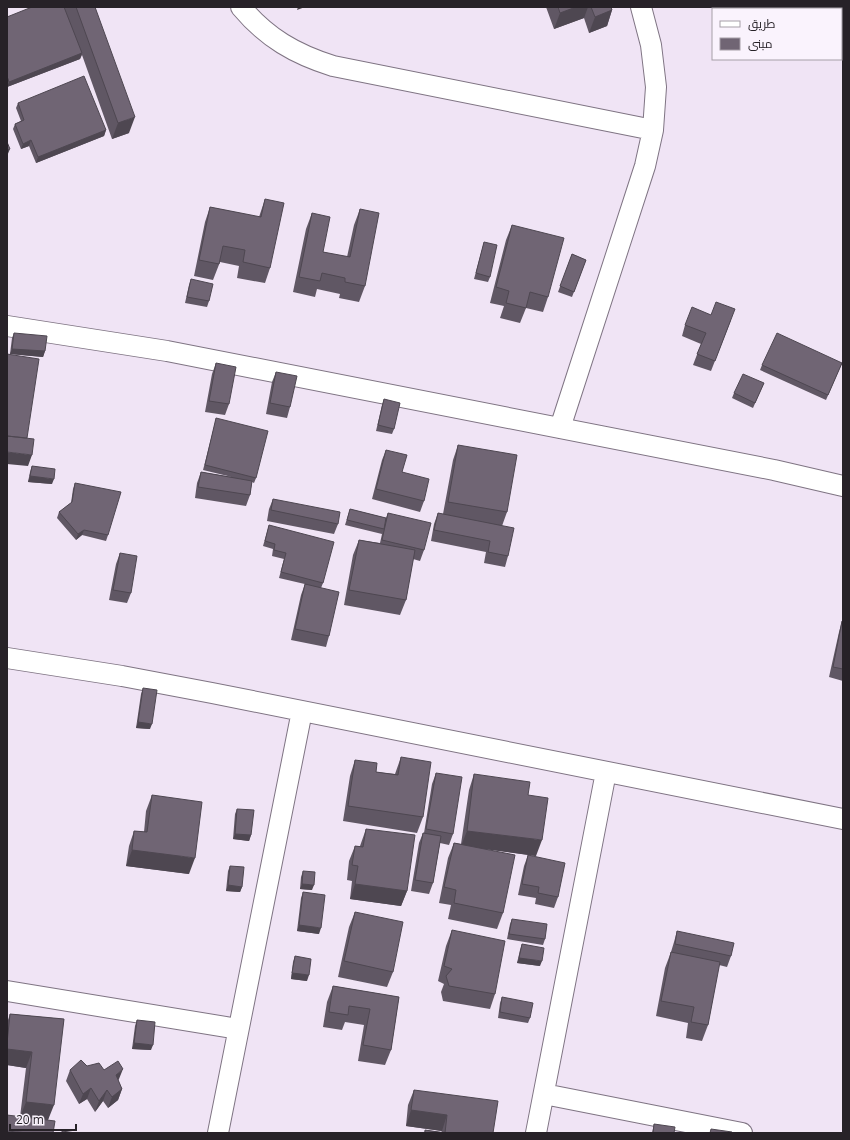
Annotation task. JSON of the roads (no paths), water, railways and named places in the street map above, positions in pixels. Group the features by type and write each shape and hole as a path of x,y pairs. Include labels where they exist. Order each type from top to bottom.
{"street":[{"path":"241,7 257,24 274,38 299,53 333,66 653,130"},
{"path":"560,428 645,166 653,130 656,87 651,44 641,7"},
{"path":"7,326 167,351 774,470 843,486"},
{"path":"7,658 122,676 843,819"},
{"path":"218,1133 302,711"},
{"path":"536,1133 606,772"},
{"path":"7,991 238,1029"},
{"path":"544,1094 742,1133"}]}
